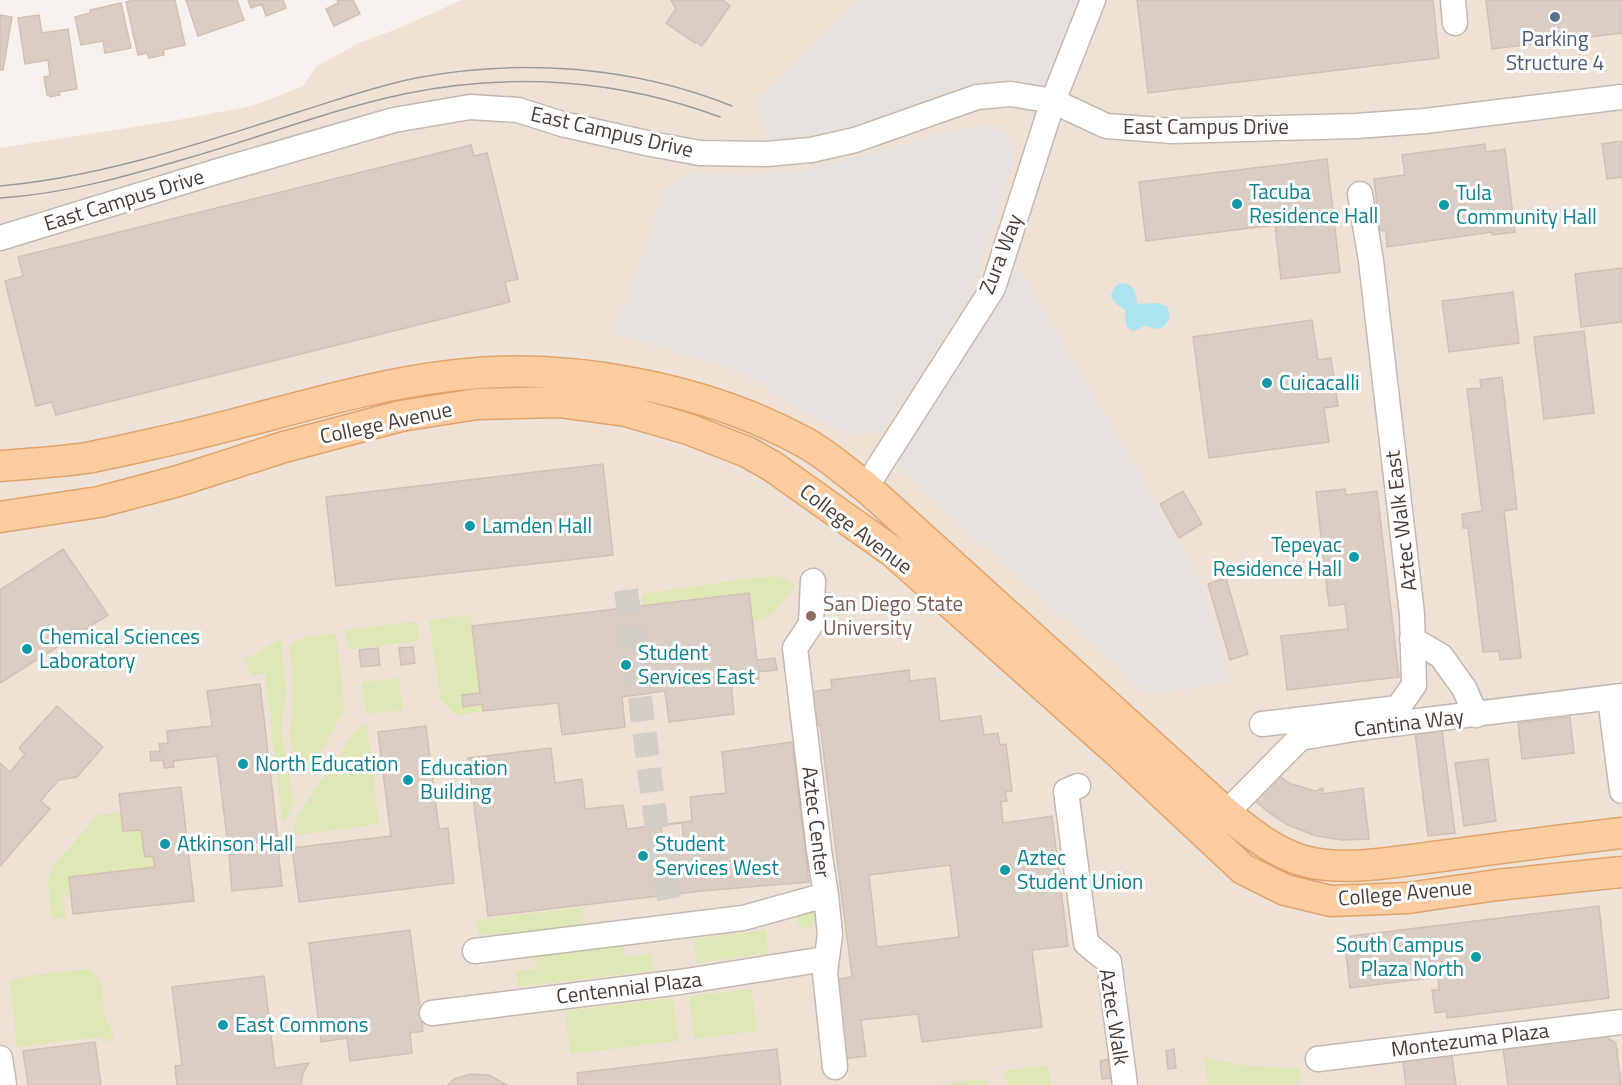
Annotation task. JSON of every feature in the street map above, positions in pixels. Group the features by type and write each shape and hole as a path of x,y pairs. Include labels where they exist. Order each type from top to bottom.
{"main road":[{"name":"College Avenue","path":"22,464 85,458 183,437 377,389 457,375 511,371 590,376 677,392 743,413 805,443 866,487 1226,813 1272,847 1305,861 1330,866 1391,862 1622,833"},
{"name":"College Avenue","path":"0,517 99,502 178,481 284,447 390,419 477,404 559,402 626,411 688,429 747,452 772,466 893,552 1120,754 1243,869 1285,890 1331,901 1408,898 1497,885 1622,872"},
{"path":"772,466 852,494 866,487"}],"street":[{"name":"Zura Way","path":"866,487 993,288 1053,101 1093,0"},
{"name":"East Campus Drive","path":"0,238 383,123 470,107 518,110 562,124 700,153 766,154 811,150 855,140 977,97 1011,94 1053,101 1106,126 1173,131 1356,126 1425,121 1622,97"},
{"name":"Aztec Walk East","path":"1262,724 1398,708 1414,685 1412,614 1371,261 1360,194"},
{"name":"Aztec Center","path":"813,582 811,624 795,648 830,934 825,973 835,1067"},
{"path":"1412,639 1441,656 1464,688 1476,715"},
{"path":"1616,697 1622,791"},
{"name":"Cantina Way","path":"1226,813 1300,738 1616,697"},
{"name":"Aztec Walk","path":"1078,786 1066,791 1086,943 1109,962 1125,1085"},
{"path":"475,951 743,918 826,895"},
{"name":"Centennial Plaza","path":"432,1013 680,982 825,959"},
{"name":"Montezuma Plaza","path":"1318,1059 1622,1022"},
{"path":"0,1058 4,1085"}],"shaded area":[{"name":"San Diego State University","path":"462,0 1622,0 1622,1085 0,1085 0,148 252,106 303,86 316,67 359,43"},
{"path":"859,0 1078,0 1047,87 1005,84 956,88 855,127 769,142 758,100"},
{"path":"995,125 1006,134 1013,149 1013,163 969,298 883,430 859,435 839,431 803,412 745,373 614,333 654,228 662,192 691,173 745,175 806,170 957,130"},
{"path":"1014,261 1188,558 1204,590 1230,682 1148,694 894,465 1007,285"}],"green space":[{"path":"779,576 795,586 774,613 752,623 642,606 642,594"},
{"path":"471,615 480,693 462,695 464,707 482,704 483,711 456,716 440,698 429,620"},
{"path":"417,621 419,641 348,650 346,630"},
{"path":"336,633 345,709 309,774 297,770 290,736 293,696 290,646 302,638"},
{"path":"281,639 286,694 281,733 294,802 286,819 282,821 265,673 252,676 244,660"},
{"path":"399,678 403,710 366,714 362,682"},
{"path":"367,725 379,824 292,836 296,817 359,726"},
{"path":"121,812 123,831 141,830 145,857 153,856 155,867 69,877 71,896 63,897 66,918 52,919 48,883 53,866 98,815"},
{"path":"583,907 585,926 517,935 478,934 476,920"},
{"path":"812,909 817,915 814,925 807,929 798,925 795,915"},
{"path":"765,930 768,954 696,963 693,939"},
{"path":"623,946 625,957 651,954 653,971 518,987 516,971 536,969 535,956"},
{"path":"90,969 100,982 105,1016 114,1041 104,1041 101,1037 17,1047 10,981 33,975"},
{"path":"752,989 757,1031 694,1039 689,996"},
{"path":"673,998 678,1041 570,1054 565,1011"},
{"path":"1204,1057 1247,1066 1299,1068 1301,1082 1297,1082 1297,1085 1208,1085"},
{"path":"1048,1065 1051,1085 1010,1085 1003,1071"},
{"path":"985,1079 988,1085 935,1085"}],"water":[{"path":"1125,283 1134,291 1137,304 1157,303 1167,306 1169,317 1165,325 1158,329 1145,326 1134,331 1128,327 1125,310 1115,303 1111,296 1115,287"}],"building":[{"path":"175,0 185,45 163,50 164,55 149,58 147,53 138,55 126,2"},
{"path":"186,0 237,0 244,20 198,36"},
{"path":"248,0 283,0 286,8 266,16 262,4 251,8"},
{"path":"337,0 353,0 360,14 334,26 326,9 338,3"},
{"path":"671,0 723,0 730,6 702,46 666,23 676,9"},
{"path":"1137,0 1433,0 1439,58 1148,93"},
{"name":"Parking Structure 4","path":"1486,0 1622,0 1622,33 1492,49"},
{"path":"121,3 131,48 105,53 103,41 81,45 75,17 90,13 90,10"},
{"path":"0,15 12,17 3,70 0,70"},
{"path":"39,15 42,33 68,29 77,89 59,92 60,95 50,97 49,94 47,95 44,77 50,76 48,60 25,64 18,18"},
{"path":"1622,141 1622,177 1607,179 1602,144"},
{"name":"Tula Community Hall","path":"1485,144 1486,152 1505,149 1515,232 1492,235 1492,232 1387,247 1386,230 1380,231 1374,179 1405,175 1402,155"},
{"path":"471,145 474,156 487,153 518,279 505,282 510,302 56,415 52,402 36,406 5,281 23,276 18,257"},
{"name":"Tacuba Residence Hall","path":"1327,159 1340,272 1281,279 1275,225 1146,241 1139,182"},
{"path":"1622,268 1622,322 1581,327 1575,274"},
{"path":"1513,292 1519,343 1449,352 1442,301"},
{"name":"Cuicacalli","path":"1312,320 1318,360 1331,358 1338,406 1324,408 1329,442 1209,458 1193,337"},
{"path":"1584,331 1594,413 1544,419 1534,337"},
{"path":"1502,377 1517,509 1504,511 1521,658 1500,660 1499,651 1483,652 1468,528 1463,528 1462,514 1482,511 1467,389 1481,388 1480,380"},
{"name":"Lamden Hall","path":"603,464 613,555 336,586 326,497"},
{"name":"Tepeyac Residence Hall","path":"1345,489 1346,495 1377,491 1399,677 1287,690 1281,636 1348,629 1345,604 1329,606 1316,492"},
{"path":"1183,491 1202,524 1179,538 1160,504"},
{"name":"Chemical Sciences Laboratory","path":"63,549 108,615 0,683 0,590"},
{"path":"1226,578 1248,654 1230,660 1208,584"},
{"name":"Student Services East","path":"749,593 757,660 775,658 777,670 758,672 759,679 731,682 734,714 669,722 665,691 622,697 625,727 562,735 558,703 483,711 482,704 463,707 462,695 480,693 472,626"},
{"path":"413,647 415,663 401,665 399,648"},
{"path":"378,648 380,665 361,667 359,650"},
{"name":"Aztec Student Union","path":"909,670 910,681 935,678 940,721 981,716 984,735 998,733 1000,745 1006,744 1012,791 1005,792 1007,801 1001,802 1003,823 1052,816 1068,946 1032,950 1042,1027 922,1042 918,1014 861,1020 866,1056 828,1061 818,982 852,977 820,725 799,728 795,694 832,689 831,680","holes":["950,865 959,937 877,947 869,875"]},
{"name":"North Education","path":"260,684 278,840 228,846 217,756 173,761 174,767 164,768 163,760 151,761 150,752 160,751 159,744 168,743 167,731 212,726 207,691"},
{"path":"57,706 103,747 77,777 59,780 48,792 41,801 50,809 0,866 0,763 10,772 25,754 19,748"},
{"path":"1570,717 1574,753 1522,759 1518,723"},
{"name":"Education Building","path":"426,726 439,829 448,828 454,883 299,902 292,848 391,836 378,732"},
{"path":"1442,729 1455,833 1428,836 1415,732"},
{"name":"Student Services West","path":"792,742 809,882 702,891 488,916 468,758 551,748 555,783 582,779 585,809 623,805 627,829 692,821 690,797 726,793 722,752"},
{"path":"1488,759 1496,821 1464,826 1455,763"},
{"path":"1276,774 1291,784 1315,791 1323,788 1323,794 1363,788 1369,839 1342,840 1316,836 1288,825 1268,812 1252,798"},
{"name":"Atkinson Hall","path":"181,787 194,901 73,914 69,877 155,867 153,856 145,857 141,830 123,831 119,794"},
{"path":"682,823 684,845 664,847 661,825"},
{"path":"278,850 282,886 232,891 229,855"},
{"name":"South Campus Plaza North","path":"1599,906 1609,998 1447,1018 1446,1011 1435,1013 1432,990 1439,990 1438,977 1350,988 1344,937"},
{"path":"410,930 423,1031 410,1033 412,1053 350,1061 347,1038 321,1042 309,943"},
{"name":"East Commons","path":"264,976 275,1068 309,1063 303,1073 301,1085 177,1085 175,1066 182,1065 172,987"},
{"path":"1595,1030 1616,1043 1621,1085 1508,1085 1502,1041"},
{"path":"95,1042 101,1085 28,1085 23,1051"},
{"path":"777,1049 781,1085 578,1085 577,1073"},
{"path":"1174,1049 1176,1068 1168,1069 1166,1051"},
{"path":"1451,1049 1456,1085 1406,1085 1402,1056"},
{"path":"1108,1059 1111,1078 1102,1079 1100,1061"},
{"path":"470,1074 489,1075 507,1085 448,1085 454,1079"}],"tunnel":[{"path":"626,590 661,861 669,899"}],"tram line":[{"path":"0,186 38,182 114,167 188,147 371,89 416,78 455,72 495,68 536,68 616,74 694,92 732,106"},
{"path":"0,198 74,188 123,177 351,107 444,87 524,82 603,87 642,94 720,117"}],"place":[{"name":"Parking Structure 4","path":"1555,17"},
{"name":"Tacuba Residence Hall","path":"1237,204"},
{"name":"Tula Community Hall","path":"1444,205"},
{"name":"Cuicacalli","path":"1267,383"},
{"name":"Lamden Hall","path":"470,526"},
{"name":"Tepeyac Residence Hall","path":"1354,557"},
{"name":"San Diego State University","path":"811,616"},
{"name":"Chemical Sciences Laboratory","path":"27,649"},
{"name":"Student Services East","path":"626,665"},
{"name":"North Education","path":"243,764"},
{"name":"Education Building","path":"408,780"},
{"name":"Atkinson Hall","path":"165,844"},
{"name":"Student Services West","path":"643,856"},
{"name":"Aztec Student Union","path":"1005,870"},
{"name":"South Campus Plaza North","path":"1476,957"},
{"name":"East Commons","path":"223,1025"}]}
